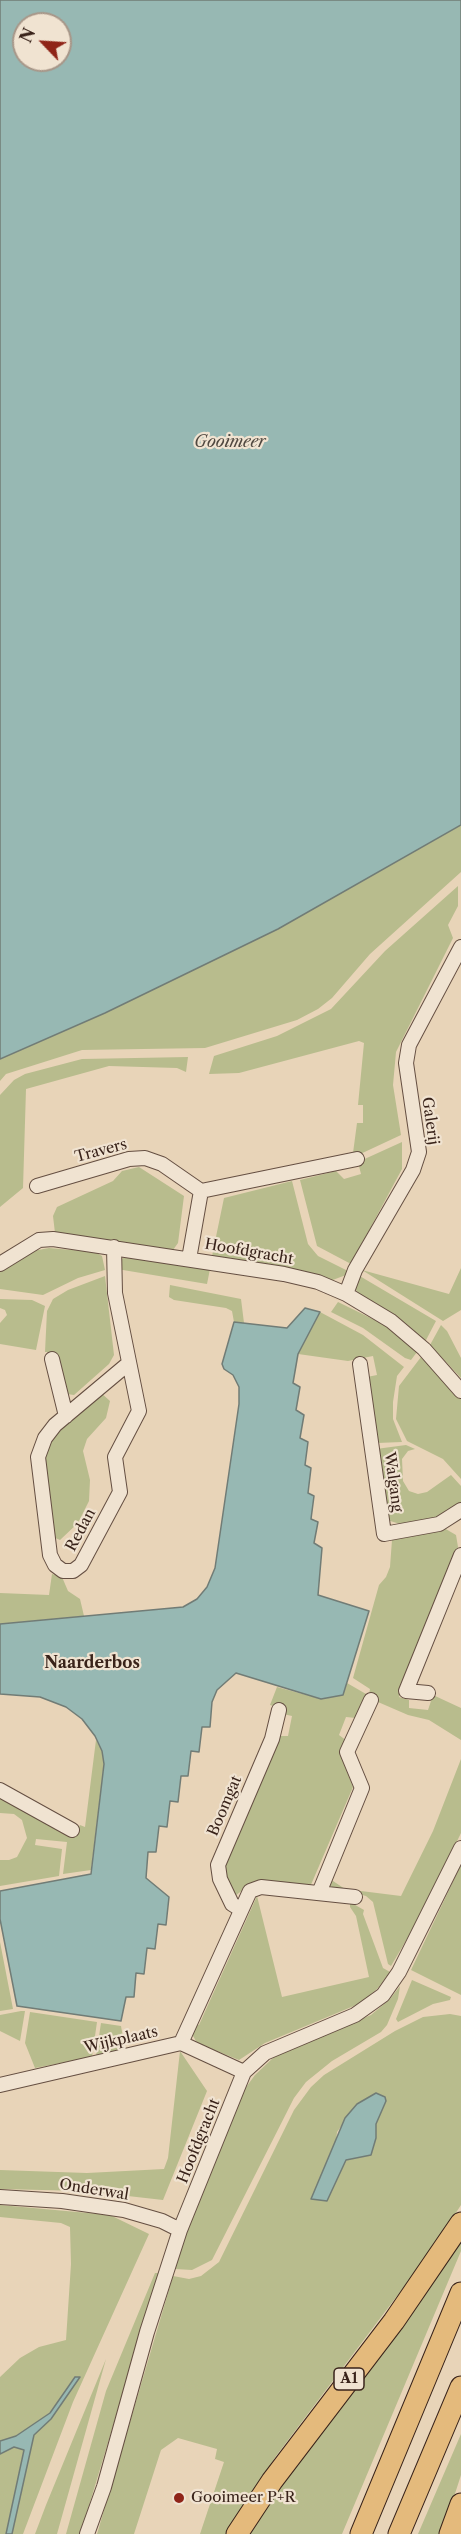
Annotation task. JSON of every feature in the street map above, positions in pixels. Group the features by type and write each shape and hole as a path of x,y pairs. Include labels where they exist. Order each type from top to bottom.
{"highway":[{"name":"A1","path":"237,2534 272,2481 394,2321 461,2223"},
{"path":"361,2534 461,2293"},
{"path":"399,2534 461,2387"},
{"path":"450,2534 461,2504"}],"street":[{"name":"Galerij","path":"346,1294 355,1270 413,1170 418,1152 406,1063 409,1045 461,947"},
{"name":"Travers","path":"37,1186 129,1159 146,1158 162,1164 201,1191"},
{"path":"189,1259 201,1191 357,1159"},
{"name":"Hoofdgracht","path":"0,1264 39,1240 53,1239 284,1274 318,1282 346,1294 391,1321 409,1335 461,1391"},
{"name":"Redan","path":"114,1247 115,1293 139,1411 115,1457 120,1492 81,1565 73,1571 63,1571 55,1565 50,1555 39,1457 45,1438 66,1416 129,1363"},
{"path":"52,1359 66,1416"},
{"name":"Walgang","path":"360,1364 384,1534 458,1519"},
{"path":"428,1693 406,1691 461,1555"},
{"path":"320,1893 362,1788 347,1752 371,1700"},
{"name":"Boomgat","path":"240,1909 232,1904 220,1879 218,1865 272,1739 279,1710"},
{"path":"0,1790 72,1830"},
{"name":"Hoofdgracht","path":"87,2534 104,2487 147,2332 180,2230 244,2072 265,2053 355,2015 383,1995 399,1972 461,1848"},
{"path":"181,2043 246,1896 254,1888 355,1897"},
{"name":"Wijkplaats","path":"0,2085 181,2043 244,2072"},
{"name":"Onderwal","path":"0,2197 62,2201 124,2210 162,2221 180,2230"}],"green space":[{"path":"461,825 461,872 370,954 332,998 318,1009 297,1020 205,1048 82,1050 6,1074 0,1081 0,1059 105,1013 278,929"},
{"path":"458,886 458,906 448,925 453,938 396,1052 393,1085 401,1135 356,1156 353,1153 357,1123 363,1123 363,1105 358,1105 364,1043 359,1041 239,1073 209,1074 214,1056 277,1036 331,1009 385,951"},
{"path":"188,1057 186,1072 177,1068 109,1066 26,1089 23,1188 0,1207 0,1095 14,1080 25,1074 82,1059"},
{"path":"402,1142 402,1169 351,1264 317,1246 300,1180 336,1171 344,1179 361,1174 358,1162"},
{"path":"139,1167 184,1196 178,1243 173,1250 55,1233 53,1216 57,1207 113,1181 122,1171"},
{"path":"292,1181 308,1244 318,1256 348,1271 346,1275 330,1281 212,1256 224,1198"},
{"path":"49,1248 95,1252 102,1256 105,1270 78,1278 43,1295 0,1289 0,1271 33,1251"},
{"path":"131,1255 210,1269 207,1284 117,1269 121,1259"},
{"path":"461,1268 461,1310 443,1321 362,1270 449,1294"},
{"path":"358,1275 436,1321 425,1342 403,1322 359,1294 355,1289"},
{"path":"105,1276 114,1355 109,1364 74,1395 67,1394 54,1352 45,1352 47,1311 53,1299 68,1290"},
{"path":"170,1285 241,1299 244,1323 234,1322 232,1311 226,1308 174,1300 169,1297"},
{"path":"0,1299 32,1300 45,1306 36,1350 0,1344 0,1323 7,1315 5,1310 0,1308"},
{"path":"338,1302 385,1325 417,1352 411,1360 405,1358 363,1328 331,1312"},
{"path":"320,1312 363,1335 404,1367 397,1376 393,1402 393,1419 402,1442 377,1443 367,1377 377,1375 373,1356 348,1361 298,1354"},
{"path":"441,1325 447,1331 461,1358 461,1378 430,1345"},
{"path":"421,1357 461,1398 461,1479 443,1459 407,1441 396,1419 399,1386"},
{"path":"100,1392 110,1401 106,1418 87,1439 83,1451 90,1480 89,1501 78,1523 60,1540 53,1537 44,1460 50,1438"},
{"path":"406,1445 415,1449 408,1451 402,1459 403,1481 409,1491 418,1494 427,1492 451,1475 461,1486 461,1503 446,1516 400,1524 387,1520 376,1449"},
{"path":"444,1528 456,1535 458,1547 399,1697 409,1700 409,1708 428,1710 433,1695 461,1708 461,1740 429,1720 408,1715 378,1702 379,1698 369,1694 370,1689 353,1678 379,1585 386,1577 390,1567 392,1540 395,1537"},
{"path":"52,1574 62,1577 68,1591 80,1599 84,1616 0,1624 0,1593 49,1595"},
{"path":"347,1683 366,1694 356,1718 346,1717 339,1735 347,1741 341,1756 353,1787 310,1887 244,1889 235,1896 223,1870 278,1736 288,1736 292,1716 283,1714 283,1709 270,1705 277,1687 321,1699 343,1695"},
{"path":"96,1740 102,1751 104,1764 91,1870 63,1874 67,1842 36,1839 35,1845 62,1849 59,1876 0,1886 0,1860 17,1857 27,1838 22,1820 14,1814 0,1813 0,1796 74,1836 80,1825 85,1827"},
{"path":"461,1759 461,1833 421,1915 391,1966 388,1964 373,1902 366,1896 328,1889 330,1879 345,1889 401,1896 433,1831"},
{"path":"461,1865 461,1995 411,1970"},
{"path":"257,1896 282,1997 369,1977 356,1916 350,1907 350,1902 364,1910 363,1914 383,1968 390,1972 378,1988 361,2003 265,2043 239,2060 197,2043 192,2034 194,2023 199,2025"},
{"path":"0,1942 13,2009 0,2011"},
{"path":"412,1980 451,1997 450,2000 433,2004 398,2022 396,2019"},
{"path":"400,1986 398,1999 387,2025 381,2032 332,2061 306,2082 294,2098 212,2260 192,2270 175,2269 185,2229 244,2090 255,2075 274,2057 371,2015 390,1999"},
{"path":"25,2011 20,2041 0,2031 0,2015"},
{"path":"30,2012 97,2022 92,2057 35,2068 25,2043"},
{"path":"450,2014 461,2016 461,2205 428,2255 276,2456 226,2534 200,2534 224,2462 215,2459 217,2449 178,2438 161,2450 134,2534 97,2534 173,2276 189,2279 201,2276 219,2262 294,2110 311,2087 324,2075 395,2031 423,2017","holes":["376,2093 376,2138 371,2155 347,2160 336,2141 337,2132 357,2104"]},
{"path":"101,2023 121,2026 125,2049 96,2056"},
{"path":"180,2051 207,2091 163,2200 84,2191 0,2189 0,2170 87,2173 164,2169 168,2158"},
{"path":"0,2205 110,2215 149,2234 73,2402 23,2534 12,2534 34,2435 51,2419 75,2377 50,2413 16,2436 0,2441 0,2377 20,2358 39,2347 66,2340 71,2264 70,2227 61,2223 0,2217"},
{"path":"461,2236 461,2251 342,2534 241,2534"},
{"path":"155,2273 159,2273 88,2509 79,2534 66,2534 106,2391"},
{"path":"106,2359 57,2534 35,2534 46,2505"},
{"path":"461,2434 461,2475 442,2534 418,2534"},
{"path":"14,2447 24,2449 6,2534 0,2534 0,2454"}],"water":[{"name":"Gooimeer","path":"0,0 461,0 461,825 278,929 105,1013 0,1059"},
{"path":"305,1308 320,1312 298,1354 293,1383 300,1387 296,1410 304,1415 300,1438 308,1442 305,1465 311,1468 308,1493 314,1496 311,1519 318,1522 314,1543 322,1548 318,1595 369,1611 343,1695 321,1699 236,1673 217,1690 212,1702 210,1727 202,1727 199,1752 191,1751 188,1776 181,1776 178,1802 170,1801 167,1827 159,1826 156,1852 148,1852 146,1878 169,1897 166,1925 158,1924 155,1949 147,1948 144,1974 136,1973 134,1997 126,1997 121,2021 17,2006 0,1919 0,1891 91,1874 104,1764 102,1751 95,1736 82,1719 66,1707 40,1697 0,1694 0,1624 183,1607 197,1599 207,1587 215,1568 239,1404 239,1387 233,1375 224,1369 222,1364 234,1322 287,1328"},
{"path":"376,2093 385,2097 386,2101 376,2124 376,2138 371,2155 346,2160 327,2201 311,2199 345,2118 357,2104"},
{"path":"75,2377 80,2377 51,2419 34,2435 12,2534 6,2534 24,2450 14,2447 0,2454 0,2441 16,2436 50,2413"}],"place":[{"name":"Gooimeer P+R","path":"179,2498"}],"district":[{"name":"Naarderbos","path":"92,1663"}]}
